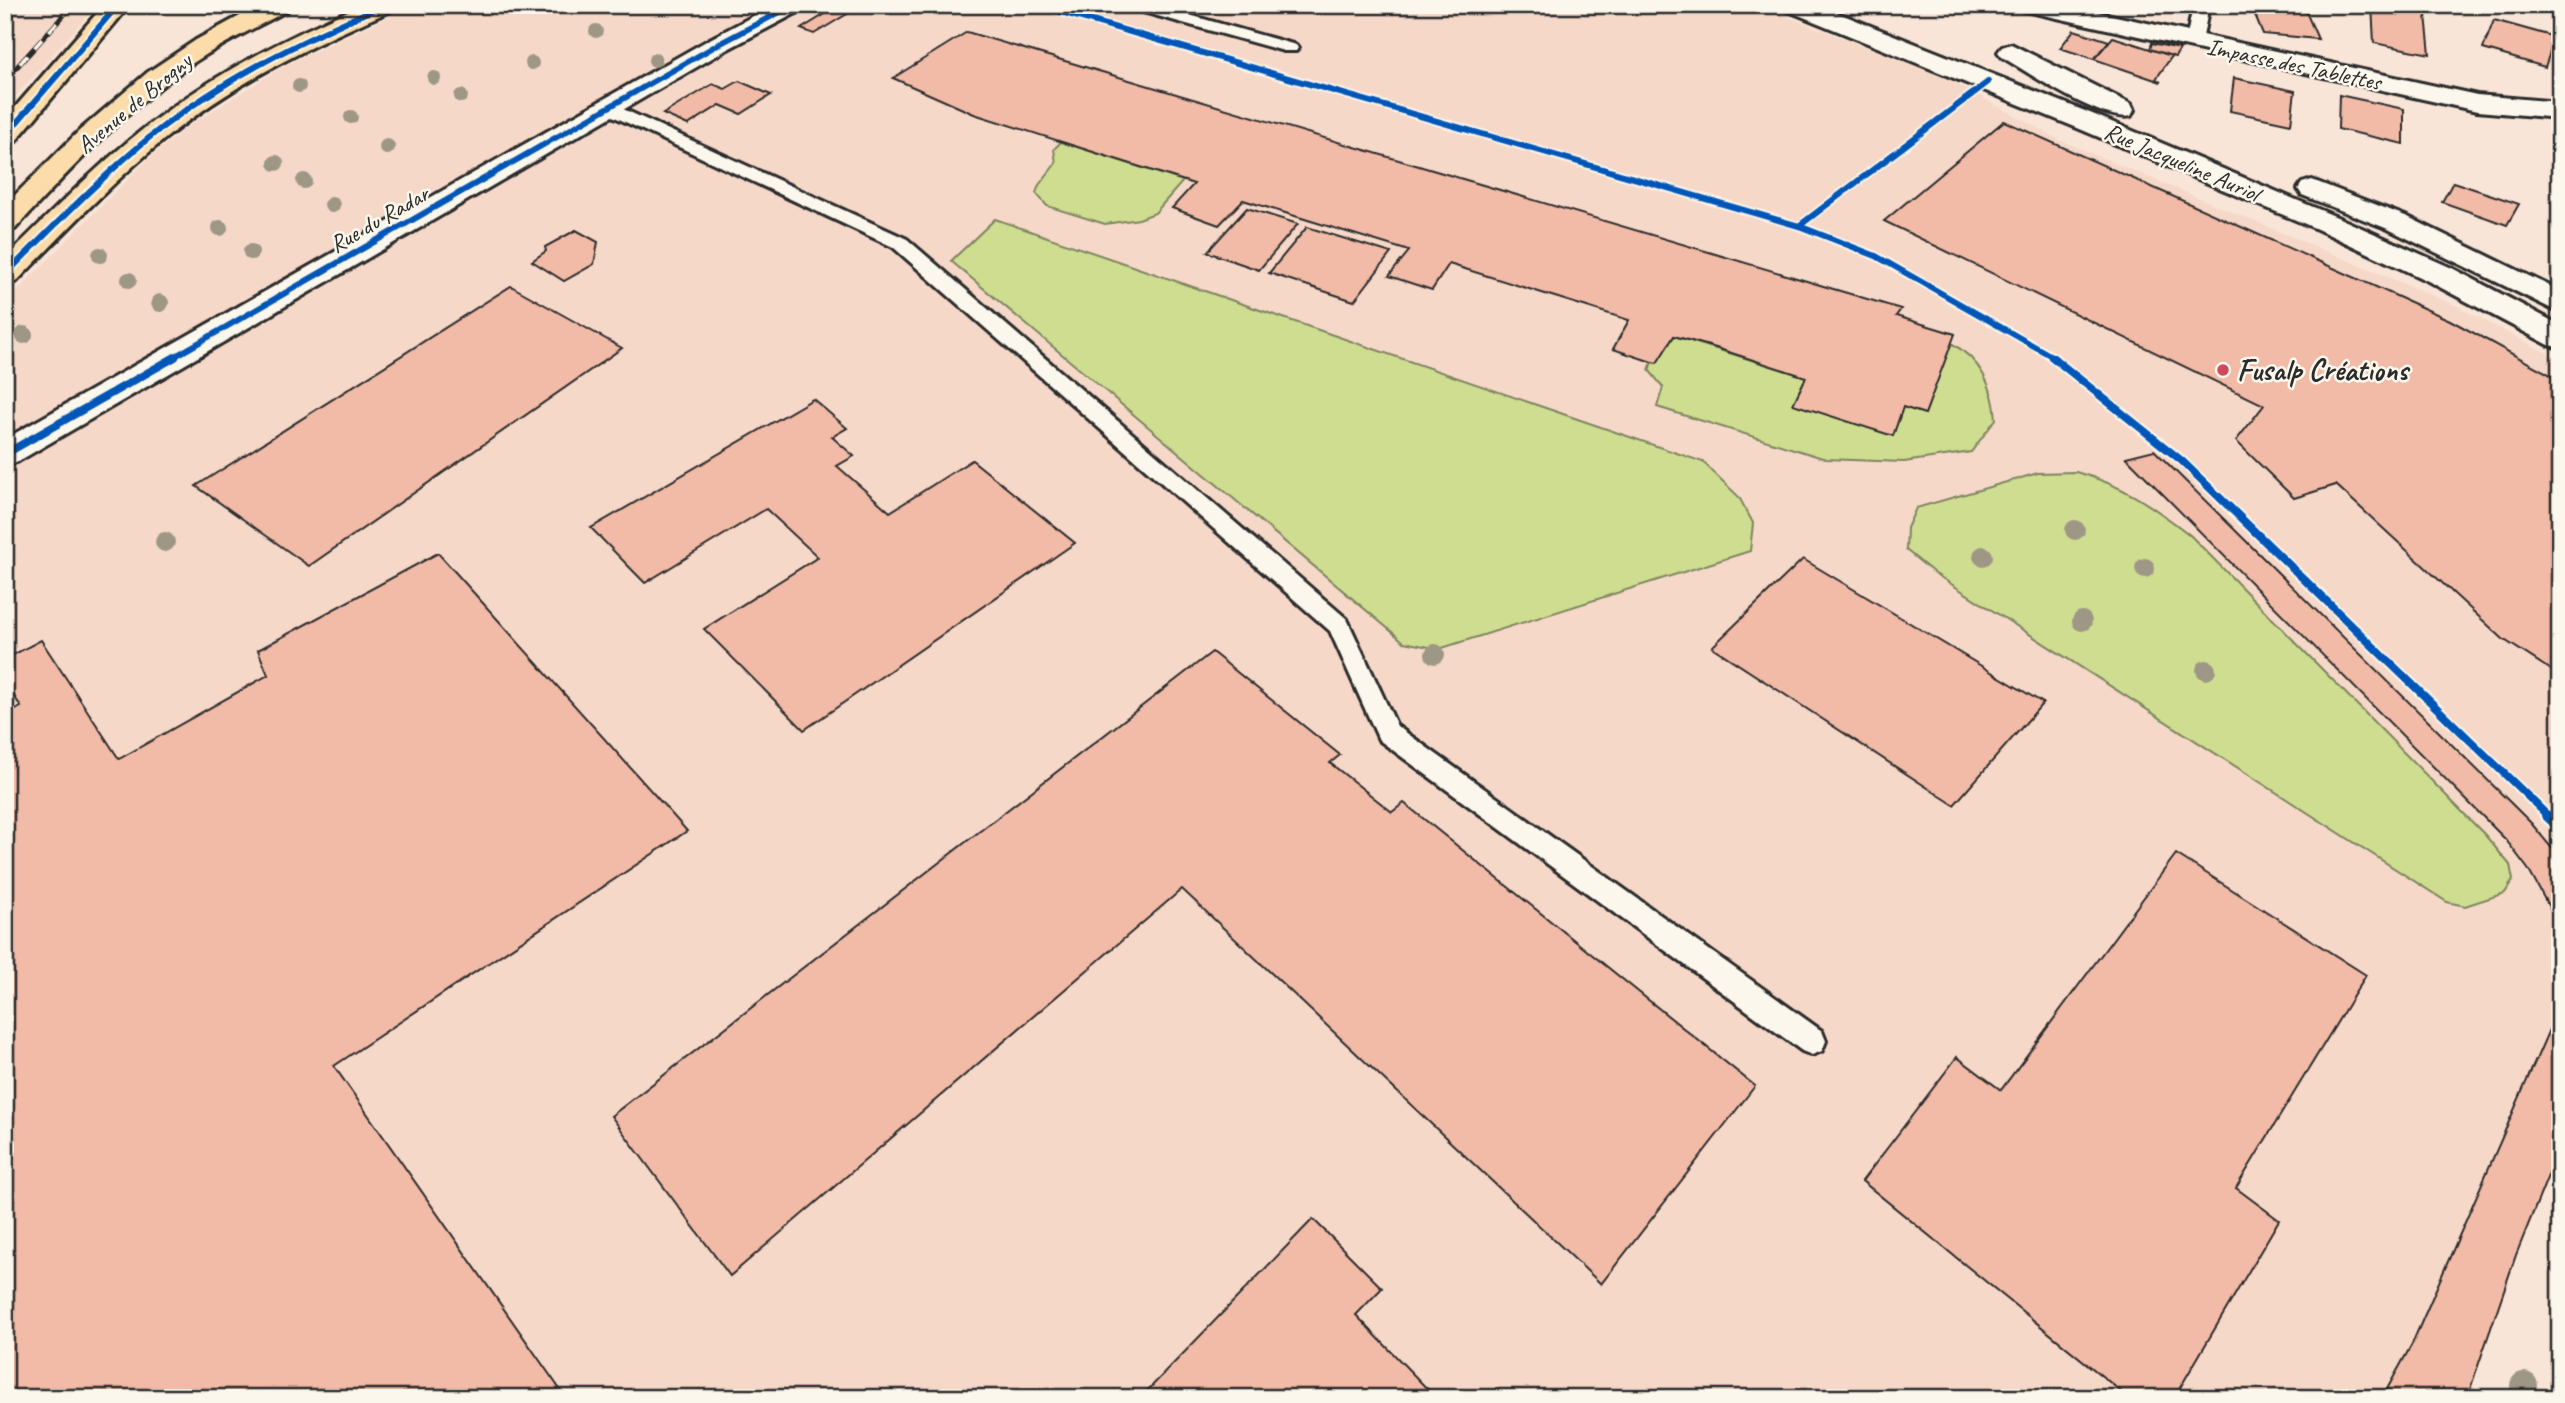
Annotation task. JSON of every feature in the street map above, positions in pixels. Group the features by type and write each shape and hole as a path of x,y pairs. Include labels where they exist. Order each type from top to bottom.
{"main road":[{"path":"5,136 118,5"},
{"name":"Avenue de Brogny","path":"5,193 49,146 117,85 173,47 248,5"},
{"name":"Avenue de Brogny","path":"5,223 102,124 144,89 183,59 279,5"},
{"path":"5,275 113,170 182,113 230,81 312,35 384,5"}],"street":[{"name":"Rue Jacqueline Auriol","path":"1795,5 1988,82 2380,246 2560,338"},
{"path":"1988,82 2000,71 2019,38 2017,5"},
{"name":"Impasse des Tablettes","path":"2030,5 2477,103 2560,110"},
{"name":"Rue du Radar","path":"5,454 779,9"},
{"path":"2011,52 2087,95 2214,152 2398,223 2560,303"}],"lane":[{"path":"1135,5 1290,48"},
{"path":"2193,42 2201,5"},
{"path":"610,108 901,243 1339,625 1388,733 1812,1041"}],"shaded area":[{"path":"5,5 97,5 5,108"},
{"path":"414,5 1757,5 1941,75 2060,140 2455,305 2560,360 2560,1146 2516,1255 2467,1398 5,1398 5,303 148,159 188,126 287,64"}],"green space":[{"path":"1061,142 1183,181 1155,213 1139,219 1105,224 1047,206 1036,193 1056,163 1054,149"},
{"path":"995,219 1703,462 1739,497 1753,523 1750,551 1439,649 1404,642 951,261"},
{"path":"1674,336 1806,377 1893,435 1903,407 1925,414 1951,343 1970,357 1984,375 1995,407 1996,419 1971,452 1904,462 1826,459 1657,407 1663,387 1649,370 1652,362 1657,363"},
{"path":"2076,472 2108,483 2136,497 2190,535 2485,835 2510,865 2513,880 2505,893 2465,906 2447,902 1934,573 1906,550 1907,528 1916,508 2038,473"}],"building":[{"path":"840,5 862,5 814,34 801,29"},
{"path":"2251,5 2303,5 2318,39 2263,34"},
{"path":"2372,5 2425,5 2430,54 2374,43"},
{"path":"2494,20 2555,37 2545,67 2483,49"},
{"path":"2074,30 2109,41 2094,59 2060,48"},
{"path":"967,32 1901,309 1896,316 1955,334 1925,414 1903,407 1893,436 1793,404 1806,377 1716,348 1674,336 1657,363 1613,349 1629,320 1449,264 1432,290 1389,276 1409,251 1243,200 1219,225 1172,208 1194,184 974,114 893,78"},
{"path":"2113,37 2172,56 2156,79 2161,82 2094,59"},
{"path":"2152,43 2180,49 2175,57 2150,49"},
{"path":"2234,78 2295,91 2291,124 2230,111"},
{"path":"739,81 771,95 741,114 720,105 688,125 663,114 713,84 725,89"},
{"path":"2339,95 2404,109 2404,144 2338,129"},
{"path":"2004,121 2450,320 2560,380 2560,676 2503,639 2336,485 2294,498 2236,441 2264,405 1884,221"},
{"path":"2453,182 2519,204 2507,225 2442,202"},
{"path":"1247,208 1298,224 1259,270 1207,252"},
{"path":"1307,227 1391,253 1354,301 1269,273"},
{"path":"576,230 598,242 594,264 564,281 532,261 546,251 545,247"},
{"path":"511,286 622,348 309,566 196,486"},
{"path":"813,399 847,428 832,437 854,456 837,466 890,512 972,460 1075,543 804,730 704,629 818,557 766,509 645,583 591,528"},
{"path":"2154,450 2531,823 2560,858 2560,948 2554,916 2528,869 2506,840 2126,457"},
{"path":"438,553 687,831 334,1066 566,1398 5,1398 5,716 21,707 5,682 5,659 41,640 119,759 268,675 258,650"},
{"path":"1803,559 2043,703 1954,805 1712,647"},
{"path":"1212,652 1340,755 1330,763 1392,812 1404,803 1755,1086 1601,1284 1182,889 730,1276 611,1116"},
{"path":"2176,854 2366,975 2236,1188 2279,1220 2174,1398 2129,1398 1862,1181 1957,1057 2001,1090"},
{"path":"2560,972 2560,1146 2516,1255 2467,1398 2382,1398 2412,1344 2555,1016"},
{"path":"1313,1219 1382,1288 1356,1315 1436,1398 1153,1398 1147,1391"}],"railway":[{"path":"5,80 73,5"}],"cycle path":[{"path":"5,136 118,5"},
{"path":"5,275 112,170 182,113 230,81 280,53 384,5"},
{"path":"5,454 717,45 793,5"},
{"path":"1037,5 1799,226 1876,256 2063,363 2182,461 2560,828"},
{"path":"1799,226 1988,82"}],"place":[{"name":"Fusalp Créations","path":"2223,370"}]}
